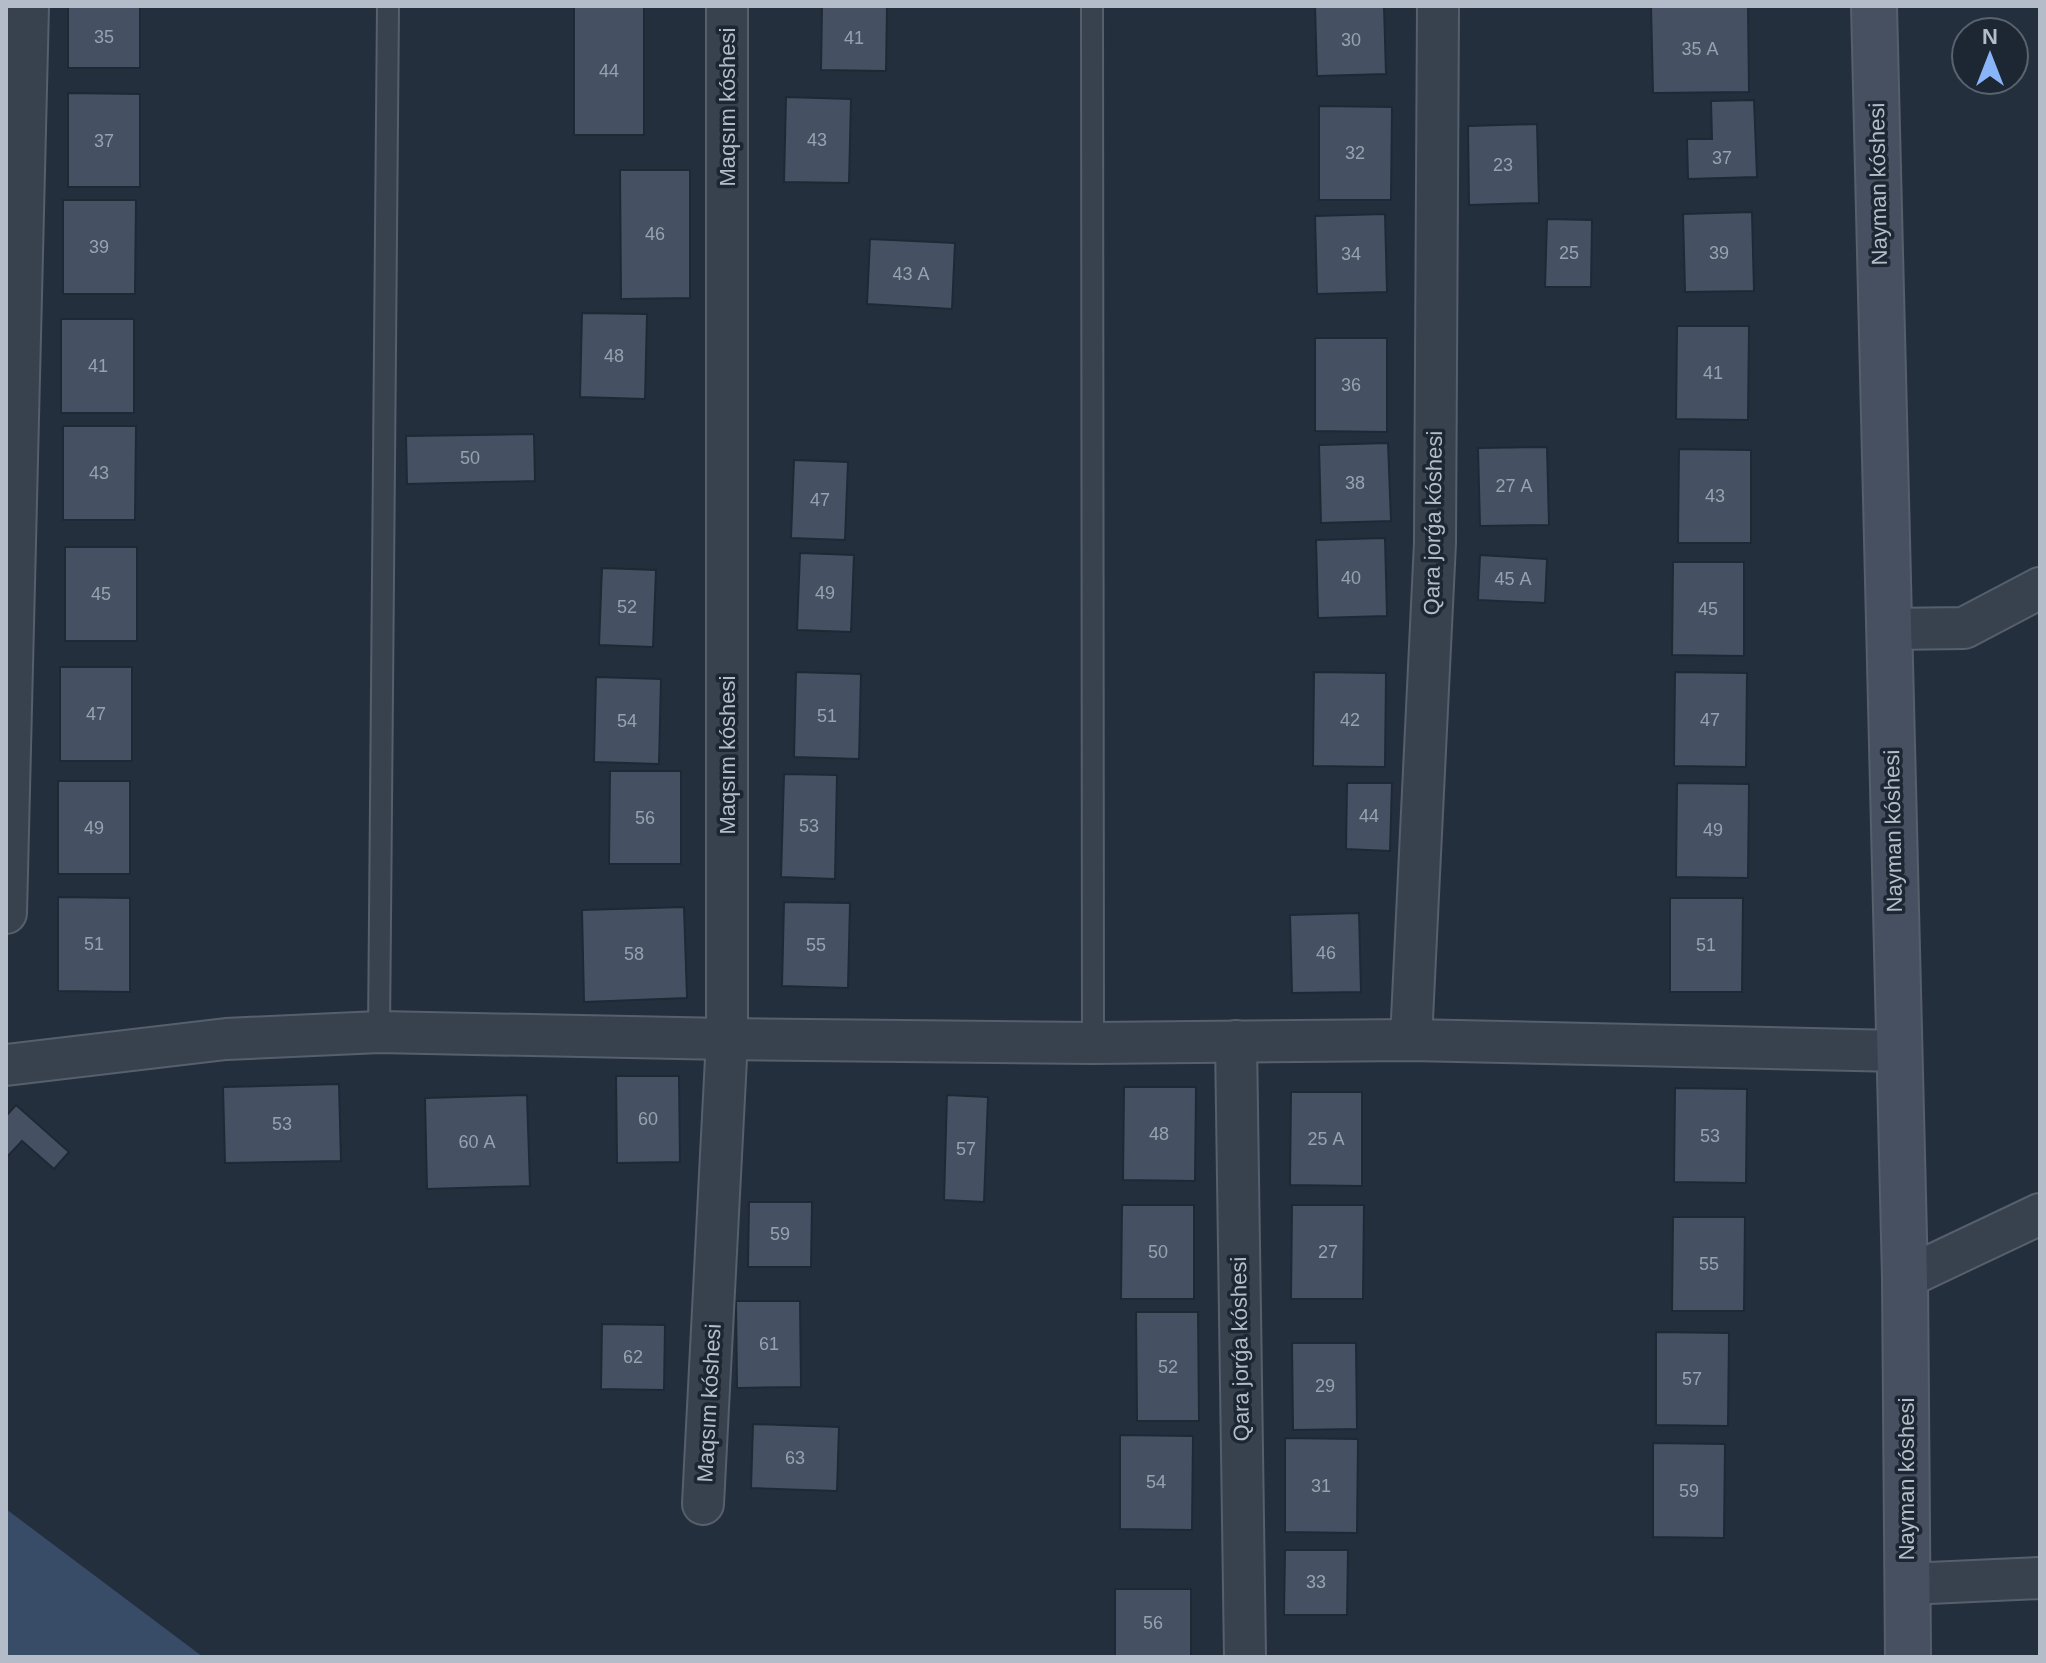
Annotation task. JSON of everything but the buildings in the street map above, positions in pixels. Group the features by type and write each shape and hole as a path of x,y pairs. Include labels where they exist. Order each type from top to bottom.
{"main road":[{"name":"Nayman kóshesi","path":"1874,6 1905,1278 1908,1657"}],"street":[{"path":"6,913 28,6"},
{"name":"Maqsım kóshesi","path":"703,1504 727,1039 727,6"},
{"name":"Qara jorǵa kóshesi","path":"1411,1040 1435,543 1438,6"},
{"path":"1888,629 1964,628 2040,588"},
{"path":"6,1065 226,1039 379,1032 1093,1043 1411,1040 1898,1051"},
{"name":"Qara jorǵa kóshesi","path":"1236,1041 1245,1657"},
{"path":"1905,1278 2040,1214"},
{"path":"1907,1584 2040,1578"}],"lane":[{"path":"379,1032 388,6"},
{"path":"1092,6 1093,1043"}],"water":[{"path":"6,1509 203,1657 6,1657"}]}
